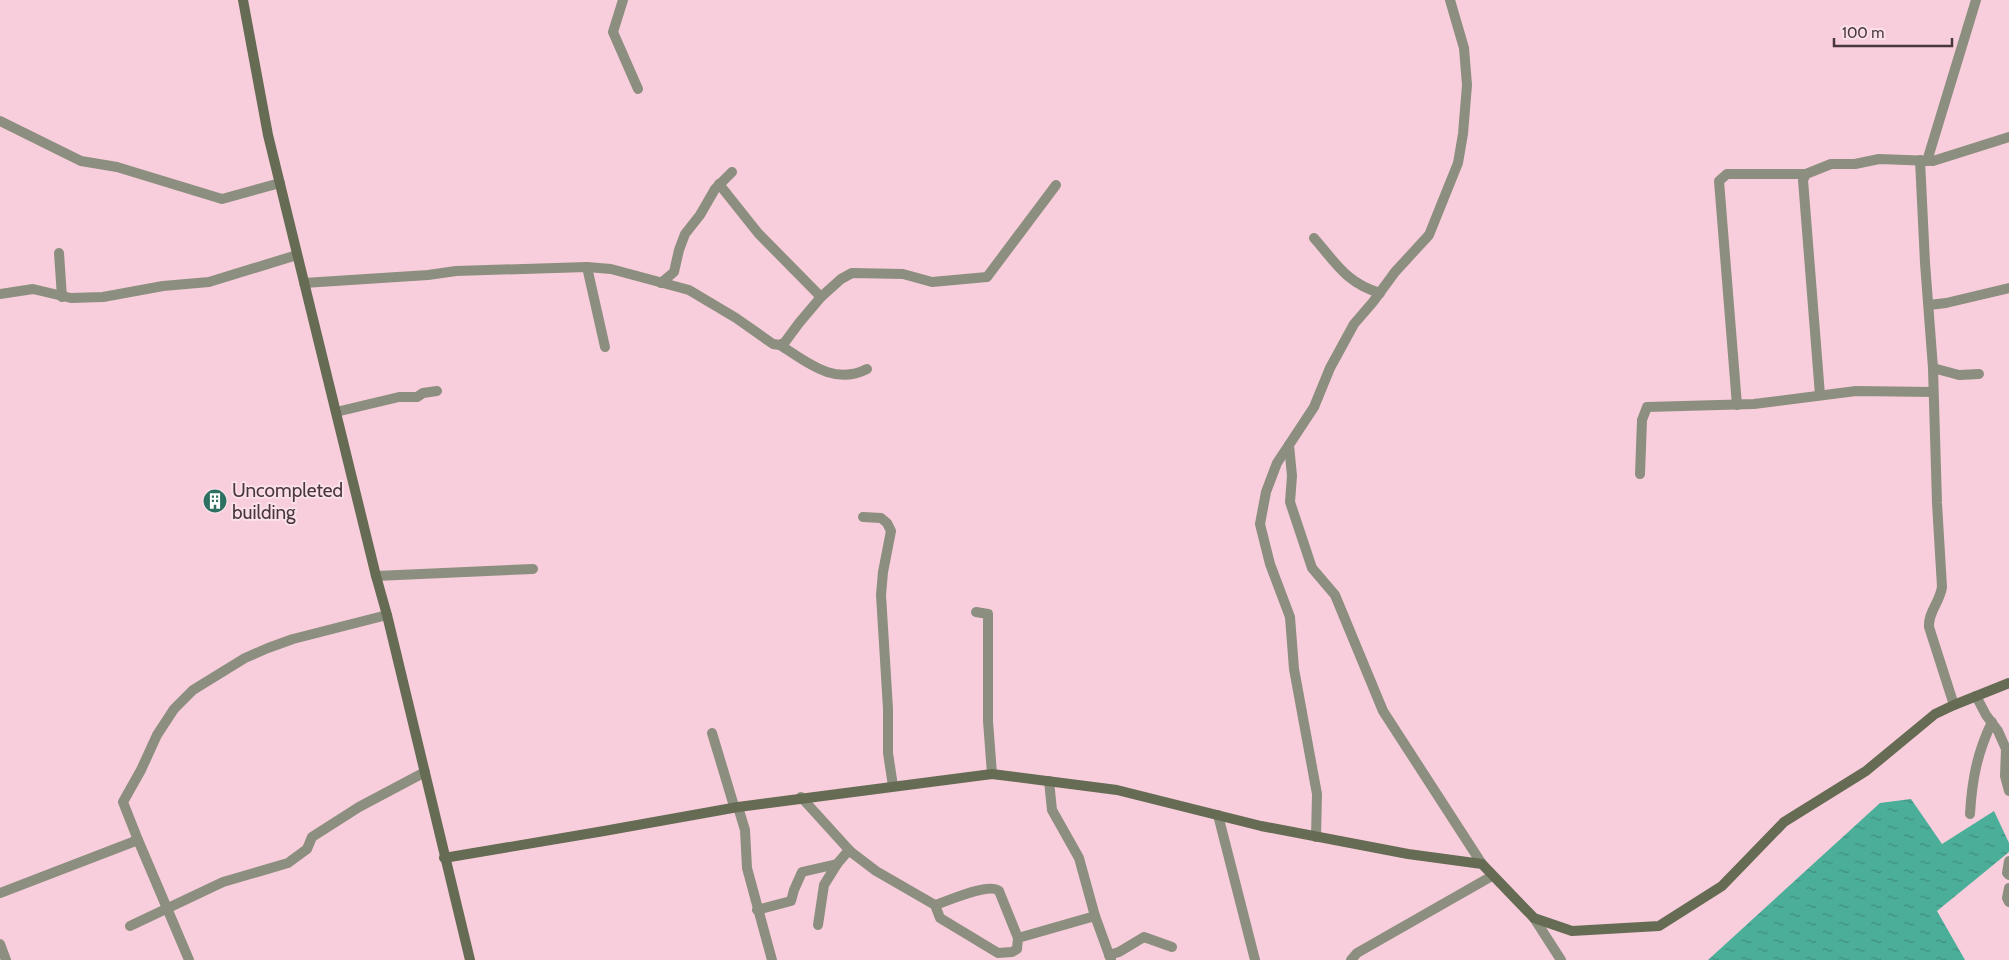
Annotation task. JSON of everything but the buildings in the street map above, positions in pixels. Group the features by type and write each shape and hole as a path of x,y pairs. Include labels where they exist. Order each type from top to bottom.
{"street":[{"path":"243,0 266,126 470,960"},
{"path":"623,0 613,32 638,89"},
{"path":"1316,836 1317,794 1294,669 1290,617 1270,564 1260,524 1266,492 1277,463 1314,407 1330,368 1354,324 1395,272 1428,235 1458,163 1468,85 1464,48 1450,0"},
{"path":"1954,704 1929,627 1928,618 1941,597 1942,588 1923,160 1976,0"},
{"path":"0,121 81,161 117,167 222,199 280,183"},
{"path":"1737,405 1719,182 1728,174 1806,174 1831,164 1855,164 1879,160 1943,159 2009,137"},
{"path":"661,283 674,272 685,234 719,184 732,172"},
{"path":"1806,174 1803,180 1820,395"},
{"path":"719,184 758,234 821,297"},
{"path":"780,345 785,342 798,323 821,297 852,273 903,274 932,282 987,277 1056,186"},
{"path":"1314,238 1350,279 1363,288 1380,293"},
{"path":"60,253 62,297"},
{"path":"0,294 33,290 71,298 102,297 163,286 209,282 297,255"},
{"path":"304,283 456,271 586,267 623,271 689,290 736,318 773,344 780,345 815,367 835,374 854,375 867,369"},
{"path":"586,267 605,347"},
{"path":"1929,305 1946,303 2009,288"},
{"path":"1933,368 1959,375 1979,374"},
{"path":"336,412 399,397 417,396 436,391"},
{"path":"1640,474 1642,420 1648,407 1754,404 1856,391 1933,392"},
{"path":"1289,445 1292,476 1290,502 1312,568 1335,595 1383,710 1482,864 1534,918 1561,960"},
{"path":"864,518 881,518 887,523 891,531 881,595 888,708 888,753 893,786"},
{"path":"376,576 533,569"},
{"path":"976,612 988,614 988,721 992,774"},
{"path":"189,960 123,802 142,770 157,735 174,710 193,690 245,658 293,639 387,615"},
{"path":"1534,918 1572,932 1660,926 1722,886 1784,822 1866,771 1935,714 1954,704 2009,683"},
{"path":"1976,696 1998,731 2006,749 2005,776 2009,791"},
{"path":"1970,814 1972,780 1984,737 1992,722"},
{"path":"712,733 734,806 745,830 746,861 757,910 772,960"},
{"path":"130,926 231,878 288,863 307,849 312,837 359,807 425,772"},
{"path":"444,858 735,807 801,797 992,774 1117,790 1262,826 1408,854 1482,864"},
{"path":"1049,781 1052,810 1079,858 1110,957 1144,936 1172,947"},
{"path":"801,797 849,850 876,871 935,906 940,918 998,953 1012,952 1017,948 1018,938 999,891 996,888 991,887 967,894 935,906"},
{"path":"1218,815 1255,960"},
{"path":"0,893 138,840"},
{"path":"818,925 824,885 837,864 849,850"},
{"path":"2009,861 2007,873 2009,875"},
{"path":"757,910 791,902 796,884 802,872 837,864"},
{"path":"1351,960 1357,953 1492,876"},
{"path":"2009,888 2007,898 2009,902"},
{"path":"1018,938 1096,916"},
{"path":"0,944 6,960"}],"water":[{"path":"1911,799 1942,844 1994,811 2009,843 2009,852 1937,911 1965,960 1708,960 1880,803"}],"place":[{"name":"Uncompleted building","path":"215,501"}]}
